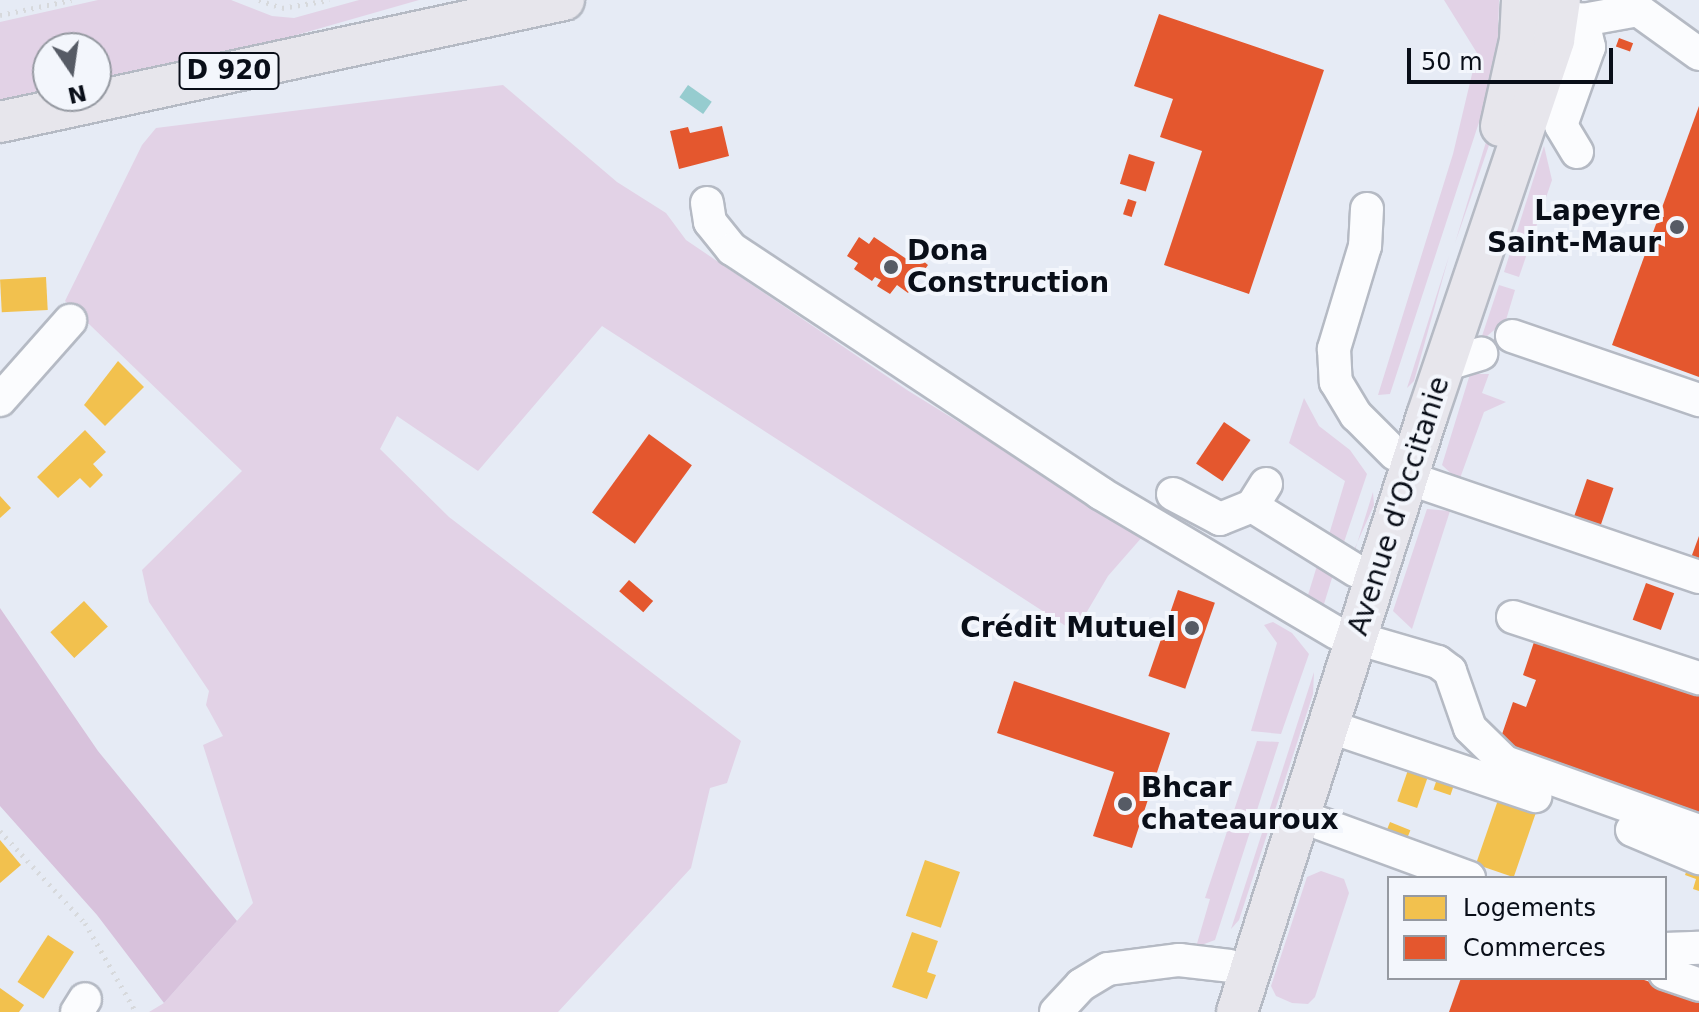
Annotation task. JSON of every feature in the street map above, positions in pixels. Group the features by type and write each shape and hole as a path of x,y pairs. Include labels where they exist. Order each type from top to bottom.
{"main road":[{"name":"D 920","path":"457,20 504,0"},
{"name":"D 920","path":"0,122 457,20 564,0"},
{"name":"Avenue d'Occitanie","path":"1215,1012 1346,635 1401,466 1505,112 1520,40 1522,0"},
{"name":"Avenue d'Occitanie","path":"1237,1012 1328,726 1357,571 1401,466 1463,359 1567,12"}],"street":[{"path":"1567,12 1638,10 1699,54"},
{"path":"1567,12 1589,47 1561,125 1577,152"},
{"path":"707,203 710,222 732,249 1100,493 1346,635 1438,662 1450,671 1470,728 1505,762 1699,831"},
{"path":"1367,209 1365,246 1334,349 1336,382 1356,415 1401,466 1699,577"},
{"path":"3,389 70,321"},
{"path":"1512,336 1699,400"},
{"path":"1173,494 1220,519 1259,495 1357,571"},
{"path":"1513,617 1699,678"},
{"path":"1328,726 1592,815 1699,858"},
{"path":"1300,816 1464,876"},
{"path":"1683,955 1699,985"},
{"path":"1056,1012 1081,985 1108,969 1179,960 1230,966"}],"path":[{"path":"0,15 71,0"},
{"path":"259,0 282,8 329,0"},
{"path":"0,831 85,923 136,1012"}],"shaded area":[{"path":"98,0 231,0 272,16 294,18 359,0 419,0 265,44 112,78 112,32 32,32 32,96 0,103 0,22"},
{"path":"1444,0 1499,0 1498,36 1484,107 1390,394 1378,395 1453,154 1477,53"},
{"path":"503,85 617,182 666,213 686,240 907,390 1143,536 1108,576 1075,632 602,326 478,471 397,416 380,449 449,517 741,741 727,783 710,788 691,868 558,1012 149,1012 164,1003 253,903 203,745 223,736 206,705 209,691 149,602 142,570 242,471 65,301 142,145 156,128"},
{"path":"1497,106 1502,108 1455,243"},
{"path":"1544,146 1552,180 1519,277 1504,272"},
{"path":"1449,256 1414,381 1407,388"},
{"path":"1499,285 1515,290 1506,320 1480,342"},
{"path":"1470,374 1489,374 1482,393 1506,402 1484,412 1459,481 1442,465"},
{"path":"1304,398 1319,426 1350,450 1367,474 1343,545 1328,538 1345,481 1289,443"},
{"path":"1373,492 1374,505 1357,543"},
{"path":"1427,509 1450,511 1412,629 1393,611"},
{"path":"1320,556 1336,565 1324,604 1304,608"},
{"path":"0,608 98,751 237,921 164,1003 97,915 0,806"},
{"path":"1273,622 1292,633 1309,654 1281,734 1251,731 1277,643 1264,625"},
{"path":"1314,672 1313,694 1239,920 1231,929"},
{"path":"1257,741 1279,742 1215,940 1196,947 1210,899 1205,898"},
{"path":"1321,871 1344,879 1349,893 1315,997 1308,1004 1292,1003 1276,996 1271,986 1307,877"}],"water":[{"path":"688,85 712,102 703,114 679,97"}],"building: Logements":[{"path":"46,277 48,310 2,312 0,279"},
{"path":"118,361 144,387 105,426 84,405"},
{"path":"85,430 106,452 93,464 103,475 90,488 80,478 58,498 37,477"},
{"path":"0,496 11,508 0,518"},
{"path":"84,601 108,627 74,658 50,632"},
{"path":"1408,770 1428,777 1417,808 1397,801"},
{"path":"1437,779 1454,785 1450,795 1433,789"},
{"path":"1498,800 1536,813 1514,876 1476,864"},
{"path":"1390,822 1410,830 1406,841 1386,833"},
{"path":"0,840 21,865 0,883"},
{"path":"925,860 960,872 941,928 906,916"},
{"path":"1689,864 1699,868 1699,891 1693,889 1696,879 1685,875"},
{"path":"912,932 938,941 927,972 936,975 927,999 892,987"},
{"path":"48,935 74,952 43,999 18,982"},
{"path":"0,988 24,1005 19,1012 0,1012"}],"building: Commerces":[{"path":"1159,14 1324,70 1249,294 1164,265 1202,151 1160,137 1173,99 1134,86"},
{"path":"1619,38 1633,43 1630,52 1616,46"},
{"name":"Lapeyre Saint-Maur","path":"1699,106 1699,377 1612,345"},
{"path":"722,126 729,156 679,169 670,131 688,127 690,133"},
{"path":"1129,154 1155,162 1146,192 1120,184"},
{"path":"1128,199 1137,202 1132,217 1123,214"},
{"name":"Dona Construction","path":"859,237 869,244 874,237 911,262 916,255 928,265 908,293 897,285 890,294 877,286 881,280 875,277 872,281 854,269 858,263 847,256"},
{"path":"1224,422 1251,440 1223,481 1196,463"},
{"path":"649,434 692,465 635,544 592,512"},
{"path":"1587,479 1613,488 1599,530 1573,521"},
{"path":"1699,536 1699,570 1688,566"},
{"path":"629,580 653,601 643,612 619,591"},
{"path":"1646,583 1674,593 1661,630 1633,620"},
{"path":"1178,590 1215,603 1185,689 1148,676"},
{"path":"1537,633 1699,686 1699,817 1499,743 1513,702 1526,707 1536,680 1523,675"},
{"path":"1014,681 1170,733 1132,848 1093,836 1114,772 997,733"},
{"path":"1460,980 1644,980 1699,998 1699,1012 1449,1012"}],"place":[{"name":"Lapeyre Saint-Maur","path":"1677,227"},
{"name":"Dona Construction","path":"891,267"},
{"name":"Crédit Mutuel","path":"1192,628"},
{"name":"Bhcar chateauroux","path":"1125,804"}]}
